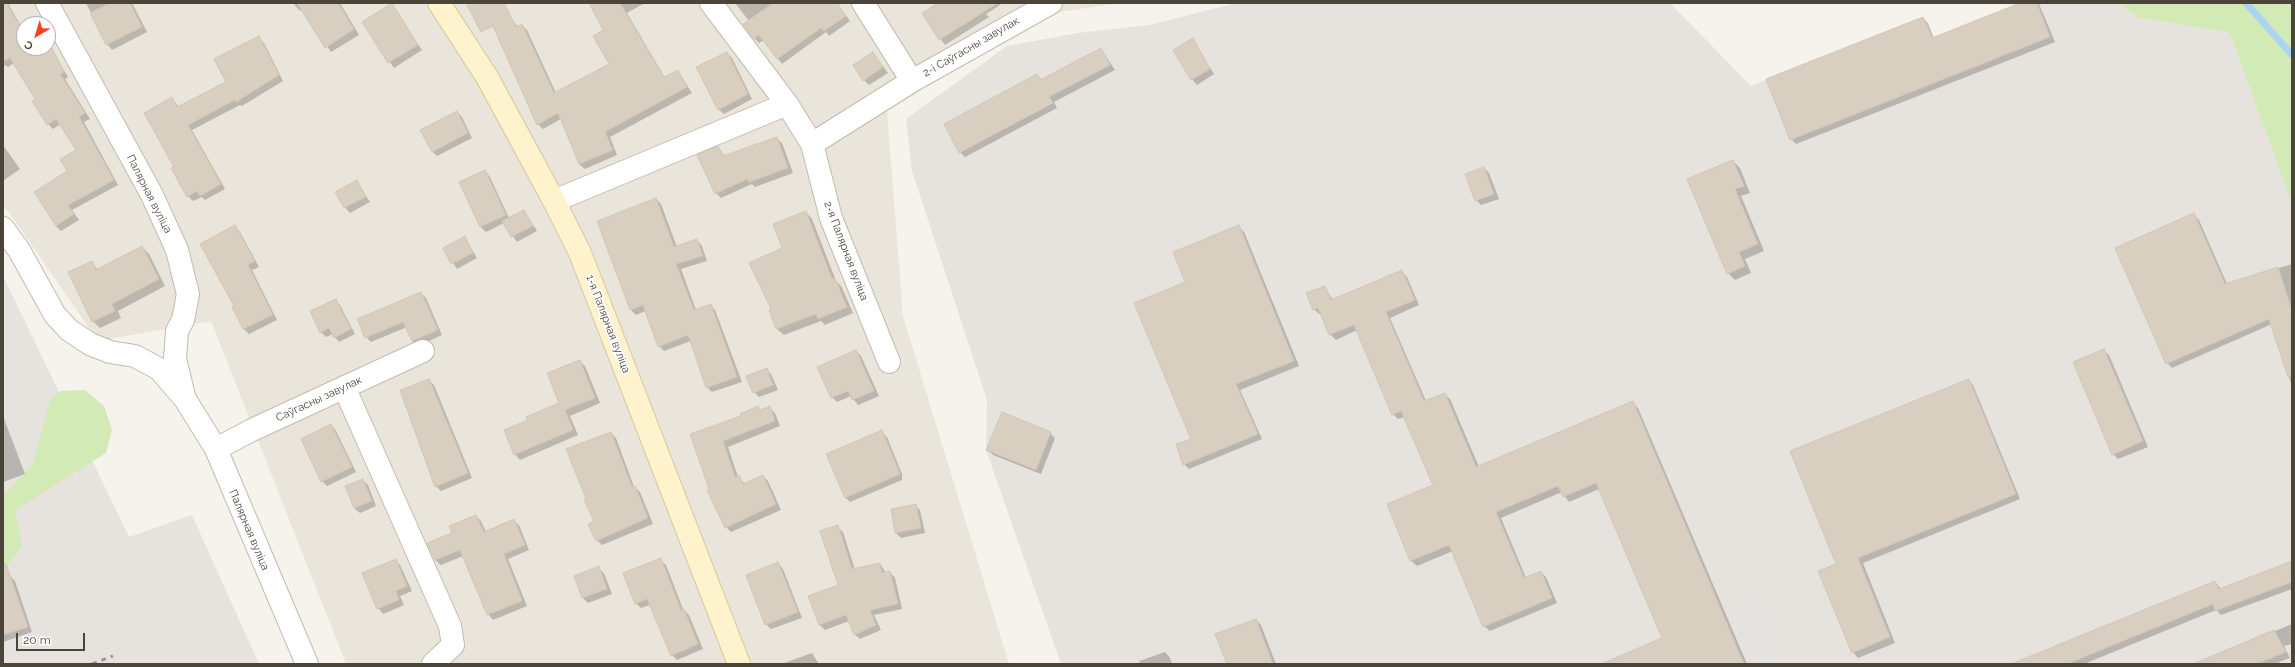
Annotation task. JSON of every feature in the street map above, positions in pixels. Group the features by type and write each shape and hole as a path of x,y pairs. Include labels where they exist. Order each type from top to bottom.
{"street":[{"name":"Палярная вуліца","path":"48,3 152,195 177,250 188,294 183,320 177,331 175,358 185,399"},
{"name":"1-я Палярная вуліца","path":"439,3 487,77 554,201 580,253 739,664"},
{"name":"2-я Палярная вуліца","path":"711,3 786,104 812,144 831,218 889,362"},
{"name":"2-і Саўгасны завулак","path":"863,3 912,81"},
{"name":"2-і Саўгасны завулак","path":"812,144 912,81 1051,3"},
{"path":"554,201 786,104"},
{"name":"Палярная вуліца","path":"3,228 19,250 55,315 69,330 90,344 110,352 135,356 159,369 185,399 216,449 307,664"},
{"name":"Саўгасны завулак","path":"216,449 252,430 423,351"},
{"path":"344,387 450,626 453,645 433,664"}],"shaded area":[{"path":"3,3 1119,3 1047,14 887,111 903,316 1009,664 346,664 211,321 98,341 9,212 3,207"},
{"path":"1236,3 1670,3 1751,86 1923,17 1932,38 2020,3 2120,3 2136,17 2230,33 2292,205 2292,664 1061,664 986,450 987,400 912,171 906,119 1007,46 1078,33 1149,25"},
{"path":"3,276 129,537 192,515 259,664 3,664"},
{"path":"1757,602 1783,664 1760,664 1738,610"}],"green space":[{"path":"2120,3 2292,3 2292,205 2230,33 2136,17"},
{"path":"85,390 104,406 112,430 106,453 15,510 22,546 7,565 3,566 3,493 9,490 33,464 51,397 61,391"}],"building":[{"path":"3,3 7,3 16,19 16,56 56,56 64,72 60,74 85,113 79,117 114,180 68,205 74,214 56,226 34,192 67,171 60,159 76,150 56,119 47,125 32,101 35,99 10,58 3,62"},
{"path":"110,3 130,3 142,27 106,45 90,13"},
{"path":"297,3 338,3 354,29 325,48"},
{"path":"392,3 418,45 388,63 362,22"},
{"path":"466,3 504,3 516,27 522,24 554,93 609,64 593,36 603,30 589,3 620,3 664,77 678,70 687,87 605,132 613,150 579,164 558,113 537,125 493,26 481,32"},
{"path":"773,3 837,3 846,16 824,31 821,28 777,59 759,35 754,39 743,24"},
{"path":"938,3 998,3 939,40 922,13"},
{"path":"2020,3 2037,3 2050,37 1790,140 1766,79 1923,17 1932,38"},
{"path":"259,36 279,75 236,102 235,100 188,125 221,184 200,196 197,191 187,197 171,168 174,167 144,113 172,97 177,107 226,82 214,59"},
{"path":"1193,38 1210,69 1191,80 1173,50"},
{"path":"1101,48 1110,65 1049,97 1053,103 959,153 944,124 1037,74 1040,80"},
{"path":"727,52 748,94 718,110 696,67"},
{"path":"873,52 883,67 863,81 853,65"},
{"path":"457,111 468,133 432,152 420,130"},
{"path":"777,137 788,168 749,182 747,179 715,194 697,155 718,146 723,156"},
{"path":"1733,160 1744,186 1735,189 1758,244 1739,252 1745,266 1727,274 1687,179"},
{"path":"1484,167 1494,194 1475,201 1465,174"},
{"path":"485,170 506,215 480,227 459,182"},
{"path":"357,180 366,197 344,208 335,192"},
{"path":"656,198 674,247 697,239 703,256 676,264 694,310 711,304 737,377 706,388 688,335 658,347 643,305 630,310 597,221"},
{"path":"524,210 533,226 511,237 502,221"},
{"path":"806,211 832,279 835,278 847,307 818,319 816,314 776,329 769,310 771,309 749,263 782,248 773,224"},
{"path":"2194,213 2225,284 2278,267 2292,311 2292,376 2288,377 2269,319 2166,364 2115,248"},
{"path":"235,225 255,261 248,265 273,315 243,329 232,307 234,306 200,244"},
{"path":"1239,225 1294,361 1236,384 1258,434 1183,465 1176,444 1191,439 1134,303 1185,282 1173,252"},
{"path":"465,236 473,253 451,264 443,248"},
{"path":"142,246 159,279 112,304 115,311 92,322 68,272 92,261 96,270"},
{"path":"1402,270 1415,300 1386,312 1424,401 1445,393 1476,467 1633,401 1744,664 1601,664 1662,638 1596,483 1563,497 1558,486 1496,512 1524,578 1541,571 1552,598 1483,627 1449,545 1410,561 1387,504 1433,485 1401,411 1392,415 1354,325 1329,335 1318,308 1313,310 1306,293 1325,286 1331,300"},
{"path":"421,292 438,330 412,341 403,322 365,338 357,319"},
{"path":"336,299 351,329 334,338 329,328 320,333 310,311"},
{"path":"2104,349 2143,441 2112,455 2073,362"},
{"path":"856,350 874,391 852,400 848,391 831,398 817,367"},
{"path":"580,360 595,398 565,410 573,430 514,455 504,430 528,420 526,417 559,403 547,373"},
{"path":"767,368 773,385 753,393 746,376"},
{"path":"429,379 468,473 435,487 400,390"},
{"path":"1969,379 2016,494 1858,558 1890,637 1852,653 1818,571 1836,564 1790,451"},
{"path":"758,406 760,410 770,406 775,421 723,441 735,477 739,475 743,484 763,475 776,504 725,528 707,490 709,489 690,434 741,416 740,414"},
{"path":"1002,412 1051,432 1036,470 986,450"},
{"path":"331,424 352,467 321,482 301,439"},
{"path":"882,430 900,474 845,498 826,454"},
{"path":"611,432 632,487 635,486 648,518 596,541 588,524 594,521 584,500 586,499 566,449"},
{"path":"363,479 372,501 354,508 345,486"},
{"path":"916,504 921,528 895,533 891,509"},
{"path":"476,515 484,532 514,519 525,545 504,554 522,601 487,615 460,550 435,560 427,543 452,533 449,526"},
{"path":"838,525 852,569 880,563 882,573 890,571 898,604 870,610 876,625 854,635 846,615 819,625 808,596 838,585 820,531"},
{"path":"661,558 681,610 684,609 698,644 671,656 647,599 635,604 623,573"},
{"path":"396,559 407,586 396,591 399,600 377,609 362,573"},
{"path":"2292,561 2292,582 2215,611 2213,604 2067,664 2011,664 2215,581 2219,589"},
{"path":"778,562 798,612 765,625 746,575"},
{"path":"3,564 6,564 28,627 3,635"},
{"path":"599,566 607,589 582,598 574,576"},
{"path":"1256,619 1273,664 1227,664 1215,634"},
{"path":"2274,630 2286,652 2257,664 2193,664"}],"waterway":[{"path":"2246,3 2292,55"}],"railway":[{"path":"92,664 113,656"}]}
